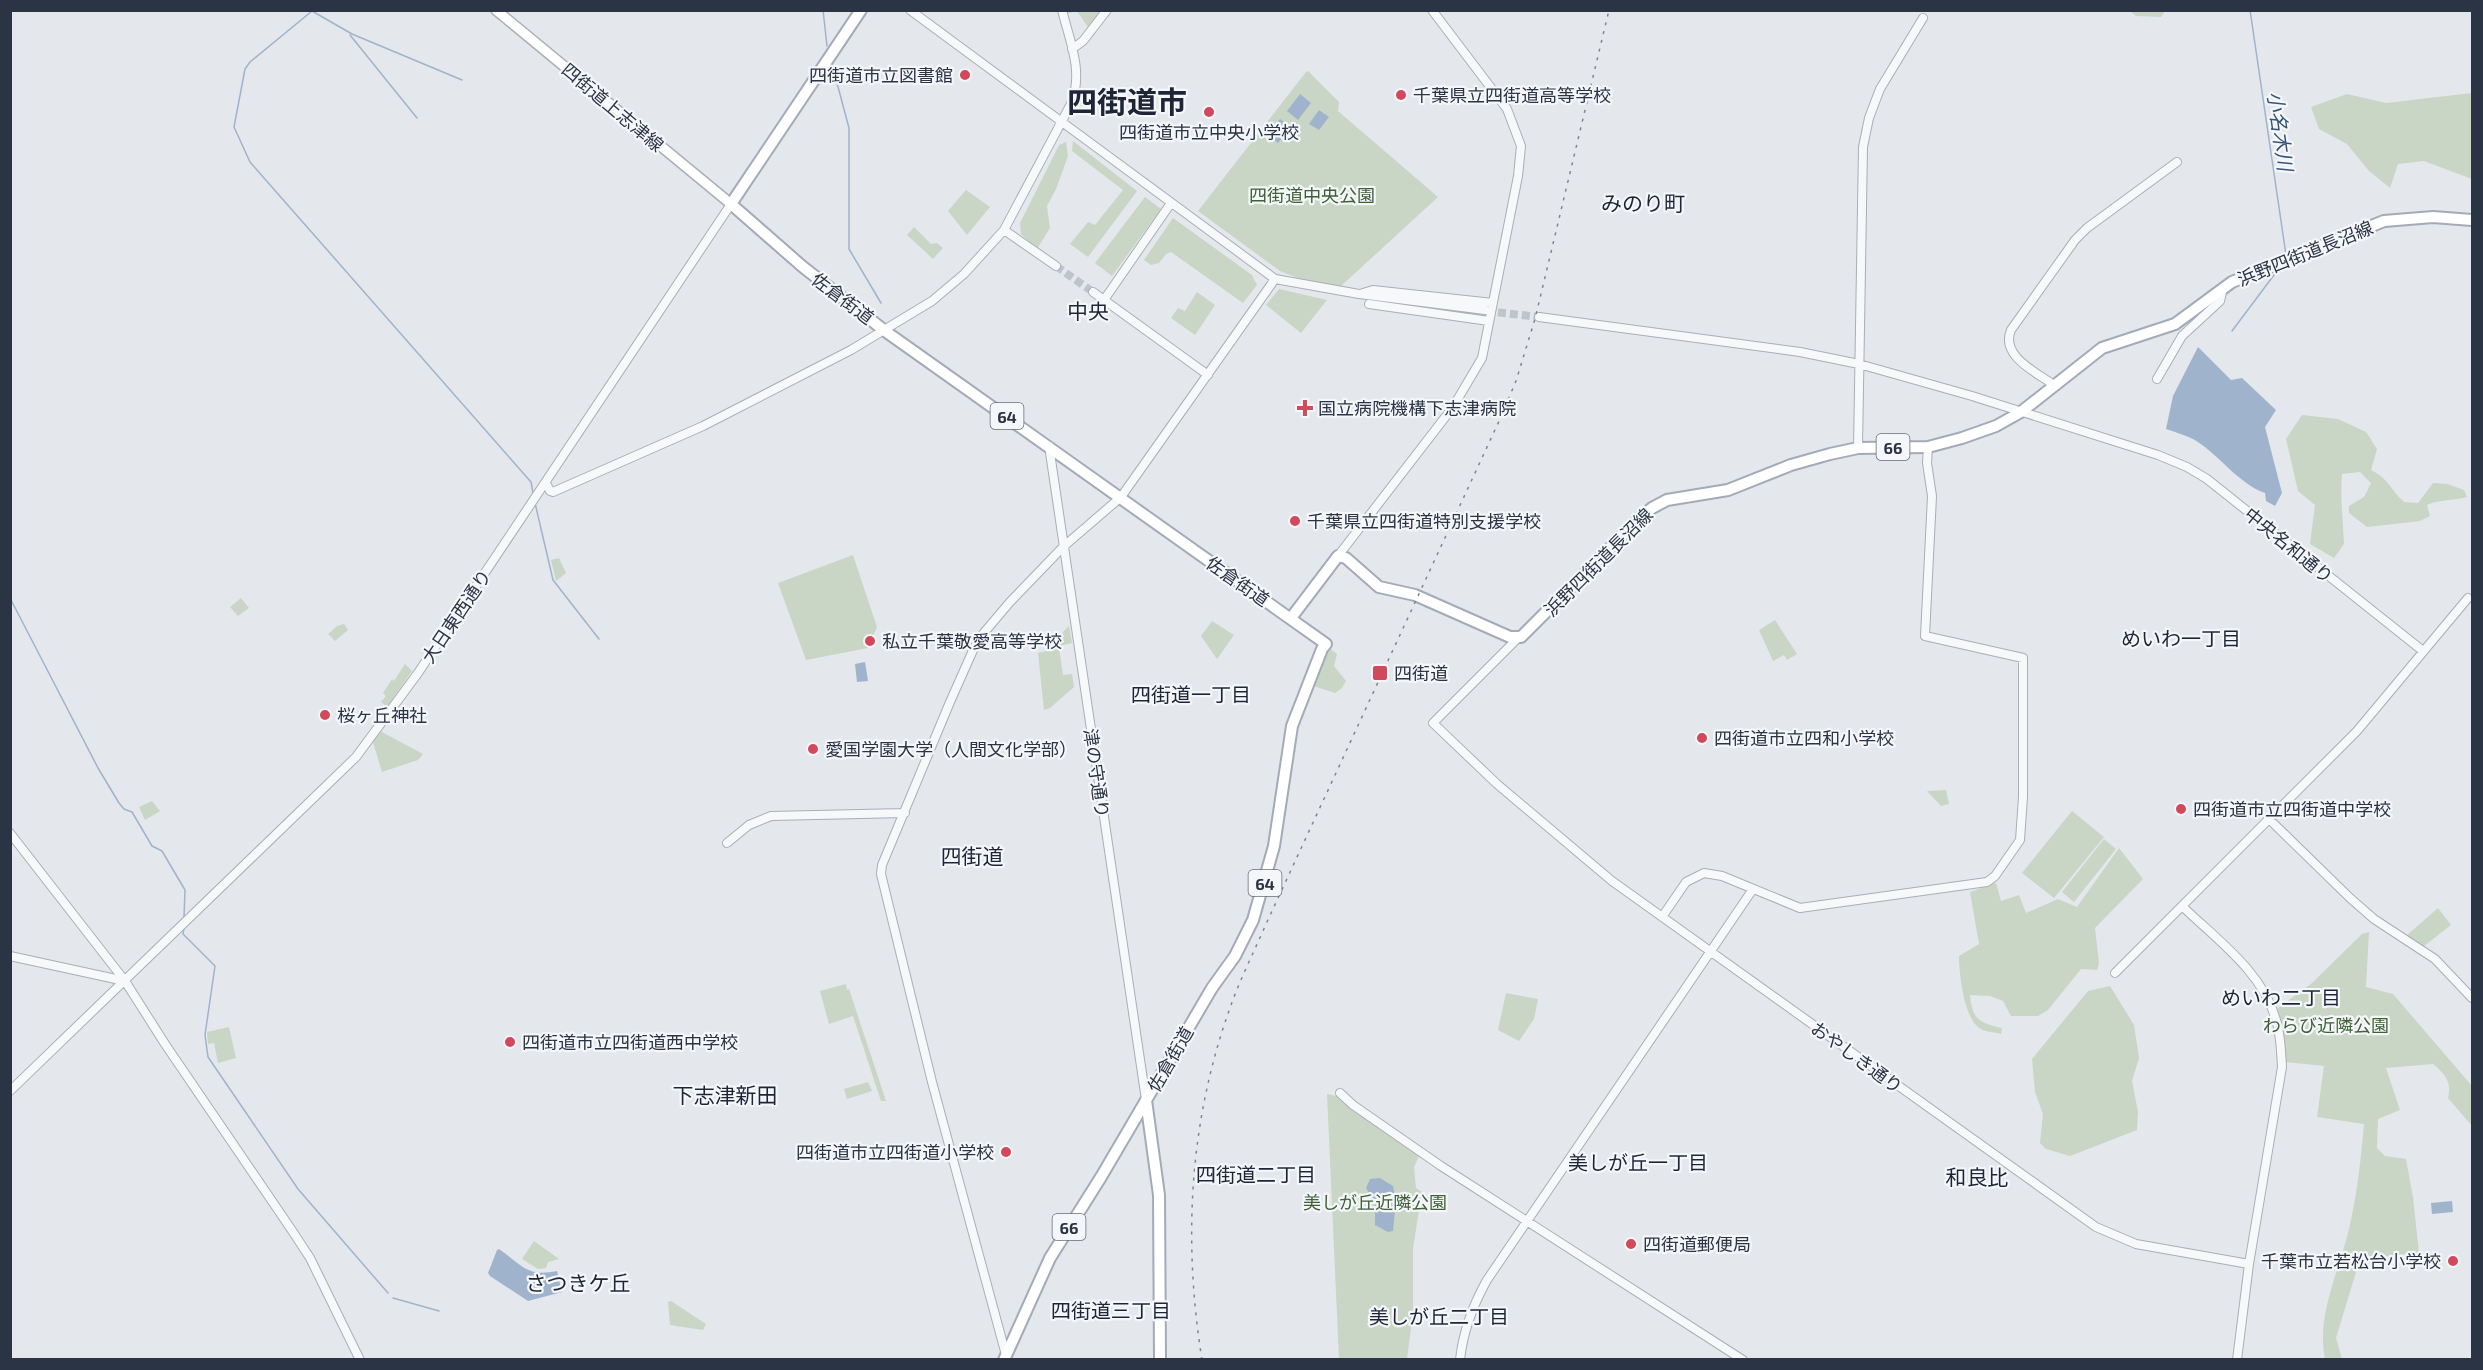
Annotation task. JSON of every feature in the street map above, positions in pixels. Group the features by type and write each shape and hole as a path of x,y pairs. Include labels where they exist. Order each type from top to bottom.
{"main road":[{"name":"四街道上志津線","path":"496,10 731,204"},
{"path":"731,204 861,10"},
{"name":"佐倉街道","path":"731,204 803,267 885,331 1326,644 1322,649 1290,733 1274,846 1260,902 1244,941 1212,988 1146,1100 1160,1195 1160,1359"},
{"name":"浜野四街道長沼線","path":"1518,638 1524,635 1641,517 1661,502 1728,490 1793,464 1858,448 1928,447 1988,429 2021,412 2102,348 2175,324 2232,282 2384,221 2433,217 2472,220"},
{"path":"1291,618 1338,556 1346,558 1379,587 1410,593 1510,637 1518,638"},
{"name":"66","path":"1005,1357 1050,1258 1146,1100"}],"street":[{"path":"910,10 1275,279 1359,294 1485,310"},
{"path":"546,483 553,492 704,426 885,331 946,290 980,259 1004,230 1072,102 1078,80 1078,67 1062,10"},
{"path":"1072,49 1083,41 1107,10"},
{"path":"1338,556 1467,386 1482,358 1513,209 1521,146 1507,109 1432,10"},
{"path":"1858,448 1863,147 1869,118 1880,88 1923,18"},
{"path":"2054,385 2011,352 2008,339 2011,330 2081,234 2177,162"},
{"name":"大日東西通り","path":"10,1090 220,890 368,744 546,483 731,204"},
{"path":"1104,300 1171,204"},
{"path":"1004,230 1056,266"},
{"path":"1005,1357 932,1082 881,874 882,865 974,648 1010,602 1063,548 1121,497 1275,279"},
{"path":"2157,379 2182,336 2220,301 2223,287"},
{"path":"1359,294 1373,290 1493,303"},
{"path":"1093,292 1208,375"},
{"path":"1369,304 1489,321"},
{"name":"中央名和通り","path":"1539,317 1800,352 1859,364 2158,455 2187,467 2207,479 2422,651"},
{"name":"津の守通り","path":"1049,446 1146,1100"},
{"path":"1662,917 1686,882 1704,873 1722,876 1800,908 1982,883 1995,876 2020,840 2023,797 2023,658 1925,636 1932,508 1927,463 1928,447"},
{"path":"2115,973 2357,731 2468,598"},
{"name":"おやしき通り","path":"1518,638 1433,723 1497,784 1596,868 1662,917 2096,1227 2136,1244 2249,1264"},
{"path":"727,843 749,825 771,816 905,813"},
{"path":"2270,820 2350,898 2374,919 2435,959 2472,998"},
{"path":"10,833 125,981 175,1060 310,1258 360,1359"},
{"path":"1460,1359 1462,1340 1476,1299 1753,889"},
{"path":"2182,906 2245,966 2259,983 2271,1007 2278,1030 2282,1067 2249,1264 2237,1359"},
{"path":"10,956 125,981"},
{"path":"1340,1093 1353,1105 1441,1166 1743,1359"}],"green space":[{"path":"1077,11 1104,11 1090,30"},
{"path":"2130,11 2165,11 2161,17 2136,16"},
{"name":"四街道中央公園","path":"1308,71 1339,102 1338,111 1438,197 1340,287 1303,280 1280,271 1198,211"},
{"path":"2472,93 2472,179 2424,161 2398,164 2390,188 2369,171 2347,144 2319,129 2311,107 2347,94 2386,103"},
{"path":"1073,141 1137,191 1088,257 1070,244 1088,222 1095,225 1123,190 1072,151"},
{"path":"1066,142 1068,156 1047,206 1050,228 1037,249 1021,234 1020,223 1059,145"},
{"path":"966,190 990,207 967,235 948,211"},
{"path":"1145,197 1161,209 1112,276 1095,263"},
{"path":"1173,218 1252,275 1257,285 1243,303 1171,252 1166,254 1159,263 1151,265 1144,260"},
{"path":"914,227 931,244 937,243 943,248 933,259 907,235"},
{"path":"1279,289 1327,300 1301,333 1266,305"},
{"path":"1197,292 1215,305 1195,335 1171,318 1178,308 1185,311"},
{"path":"2302,415 2338,419 2366,432 2377,449 2371,470 2386,481 2404,502 2418,503 2433,483 2447,484 2464,490 2467,497 2427,505 2430,516 2420,521 2367,527 2349,513 2349,506 2364,497 2371,483 2360,472 2342,474 2344,544 2334,558 2310,544 2315,505 2298,491 2286,439"},
{"path":"853,555 877,627 868,648 806,660 778,583"},
{"path":"559,558 566,573 556,581 551,560"},
{"path":"241,598 249,608 238,616 230,607"},
{"path":"1775,620 1797,654 1787,660 1784,655 1773,661 1759,630"},
{"path":"1212,621 1234,635 1217,659 1201,636"},
{"path":"344,624 348,630 335,641 328,634 337,626"},
{"path":"1069,626 1072,643 1051,648 1051,644"},
{"path":"1059,648 1063,675 1072,674 1074,687 1050,708 1044,710 1038,653"},
{"path":"1329,648 1337,654 1334,666 1346,681 1335,693 1313,686 1312,681 1325,649"},
{"path":"405,664 412,671 387,707 381,702 386,696 383,693"},
{"path":"380,731 423,754 418,760 382,772 373,742"},
{"path":"1946,790 1949,804 1941,806 1927,791"},
{"path":"152,801 160,811 145,820 139,807"},
{"path":"2072,811 2104,837 2054,898 2022,873"},
{"path":"2104,839 2116,849 2074,902 2062,892"},
{"path":"2119,848 2143,879 2095,928 2099,963 2097,970 2081,969 2048,1010 2038,1016 2011,1016 2003,1001 1990,996 1970,995 1973,1010 1978,1019 2002,1028 2001,1034 1979,1028 1966,1005 1959,964 1959,956 1979,944 1970,892 1996,883 2001,901 2019,895 2026,913 2058,899 2077,907"},
{"path":"2438,908 2451,925 2421,947 2406,936"},
{"name":"わらび近隣公園","path":"2369,932 2366,987 2393,994 2472,1086 2472,1126 2448,1098 2449,1087 2446,1079 2433,1064 2386,1068 2400,1110 2378,1119 2377,1148 2385,1156 2406,1159 2419,1253 2418,1256 2406,1257 2405,1254 2360,1259 2336,1338 2342,1359 2325,1359 2323,1343 2326,1310 2352,1216 2364,1124 2317,1117 2324,1066 2286,1062 2284,1033 2277,1012 2278,1008 2312,983 2362,934"},
{"path":"846,984 886,1101 881,1101 853,1016 829,1024 820,991"},
{"path":"2110,986 2134,1025 2139,1058 2132,1081 2138,1112 2137,1130 2070,1156 2046,1149 2040,1143 2043,1114 2035,1092 2032,1059 2088,991"},
{"path":"1506,993 1538,999 1534,1019 1519,1041 1498,1030"},
{"path":"229,1027 236,1058 218,1063 214,1043 208,1044 207,1032"},
{"path":"868,1082 872,1091 847,1099 844,1089"},
{"name":"美しが丘近隣公園","path":"1340,1093 1421,1152 1414,1167 1416,1188 1425,1194 1419,1210 1413,1249 1413,1313 1407,1359 1339,1359 1327,1094 1336,1096"},
{"path":"534,1241 559,1259 548,1262 546,1268 538,1269 522,1259"},
{"path":"671,1301 706,1324 703,1330 670,1325 668,1302"}],"water":[{"path":"1300,94 1311,103 1298,120 1287,111"},
{"path":"1319,110 1329,117 1319,130 1309,124"},
{"path":"1280,119 1291,127 1278,143 1267,134"},
{"path":"2198,347 2231,380 2242,378 2276,410 2265,427 2282,493 2275,506 2266,501 2265,493 2245,482 2202,445 2166,429 2173,396"},
{"path":"865,662 868,681 857,682 855,664"},
{"path":"1380,1178 1393,1186 1396,1200 1393,1231 1388,1232 1375,1225 1375,1203 1366,1188 1370,1179"},
{"path":"2452,1201 2453,1212 2432,1214 2431,1203"},
{"path":"499,1249 526,1269 539,1272 557,1271 562,1292 528,1301 490,1276 488,1273"}],"waterway":[{"path":"823,10 827,46"},
{"name":"小名木川","path":"2250,10 2286,255"},
{"path":"462,80 352,34 312,11 250,62 245,69 234,127 250,162 531,482 533,493"},
{"path":"350,35 417,118"},
{"path":"833,68 849,128 849,249 881,303"},
{"name":"小名木川","path":"2232,331 2280,267"},
{"path":"535,503 553,580 599,639"},
{"path":"10,598 98,768 119,803 124,809 132,812 152,846 162,851 185,890 184,917"},
{"path":"184,928 183,934 215,966 205,1035 208,1057 298,1189 388,1293"},
{"path":"393,1298 439,1311"}],"tunnel":[{"path":"1056,266 1093,292"},
{"path":"1486,311 1539,317"}],"railway":[{"path":"1202,1360 1196,1315 1192,1226 1198,1138 1216,1051 1247,966 1516,381 1535,319 1609,10"}],"place":[{"name":"四街道市立図書館","path":"965,75"},
{"name":"千葉県立四街道高等学校","path":"1401,95"},
{"name":"四街道市立中央小学校","path":"1209,112"},
{"name":"国立病院機構下志津病院","path":"1305,408"},
{"name":"千葉県立四街道特別支援学校","path":"1295,521"},
{"name":"私立千葉敬愛高等学校","path":"870,641"},
{"name":"四街道","path":"1380,673"},
{"name":"桜ヶ丘神社","path":"325,715"},
{"name":"四街道市立四和小学校","path":"1702,738"},
{"name":"愛国学園大学（人間文化学部）","path":"813,749"},
{"name":"四街道市立四街道中学校","path":"2181,809"},
{"name":"四街道市立四街道西中学校","path":"510,1042"},
{"name":"四街道市立四街道小学校","path":"1006,1152"},
{"name":"四街道郵便局","path":"1631,1244"},
{"name":"千葉市立若松台小学校","path":"2453,1261"}],"district":[{"name":"四街道市","path":"1127,101"},
{"name":"みのり町","path":"1643,202"},
{"name":"中央","path":"1088,310"},
{"name":"めいわ一丁目","path":"2181,638"},
{"name":"四街道一丁目","path":"1191,694"},
{"name":"四街道","path":"972,855"},
{"name":"めいわ二丁目","path":"2281,997"},
{"name":"下志津新田","path":"725,1094"},
{"name":"美しが丘一丁目","path":"1638,1162"},
{"name":"四街道二丁目","path":"1256,1174"},
{"name":"和良比","path":"1977,1176"},
{"name":"さつきケ丘","path":"578,1282"},
{"name":"四街道三丁目","path":"1111,1310"},
{"name":"美しが丘二丁目","path":"1439,1316"}]}
